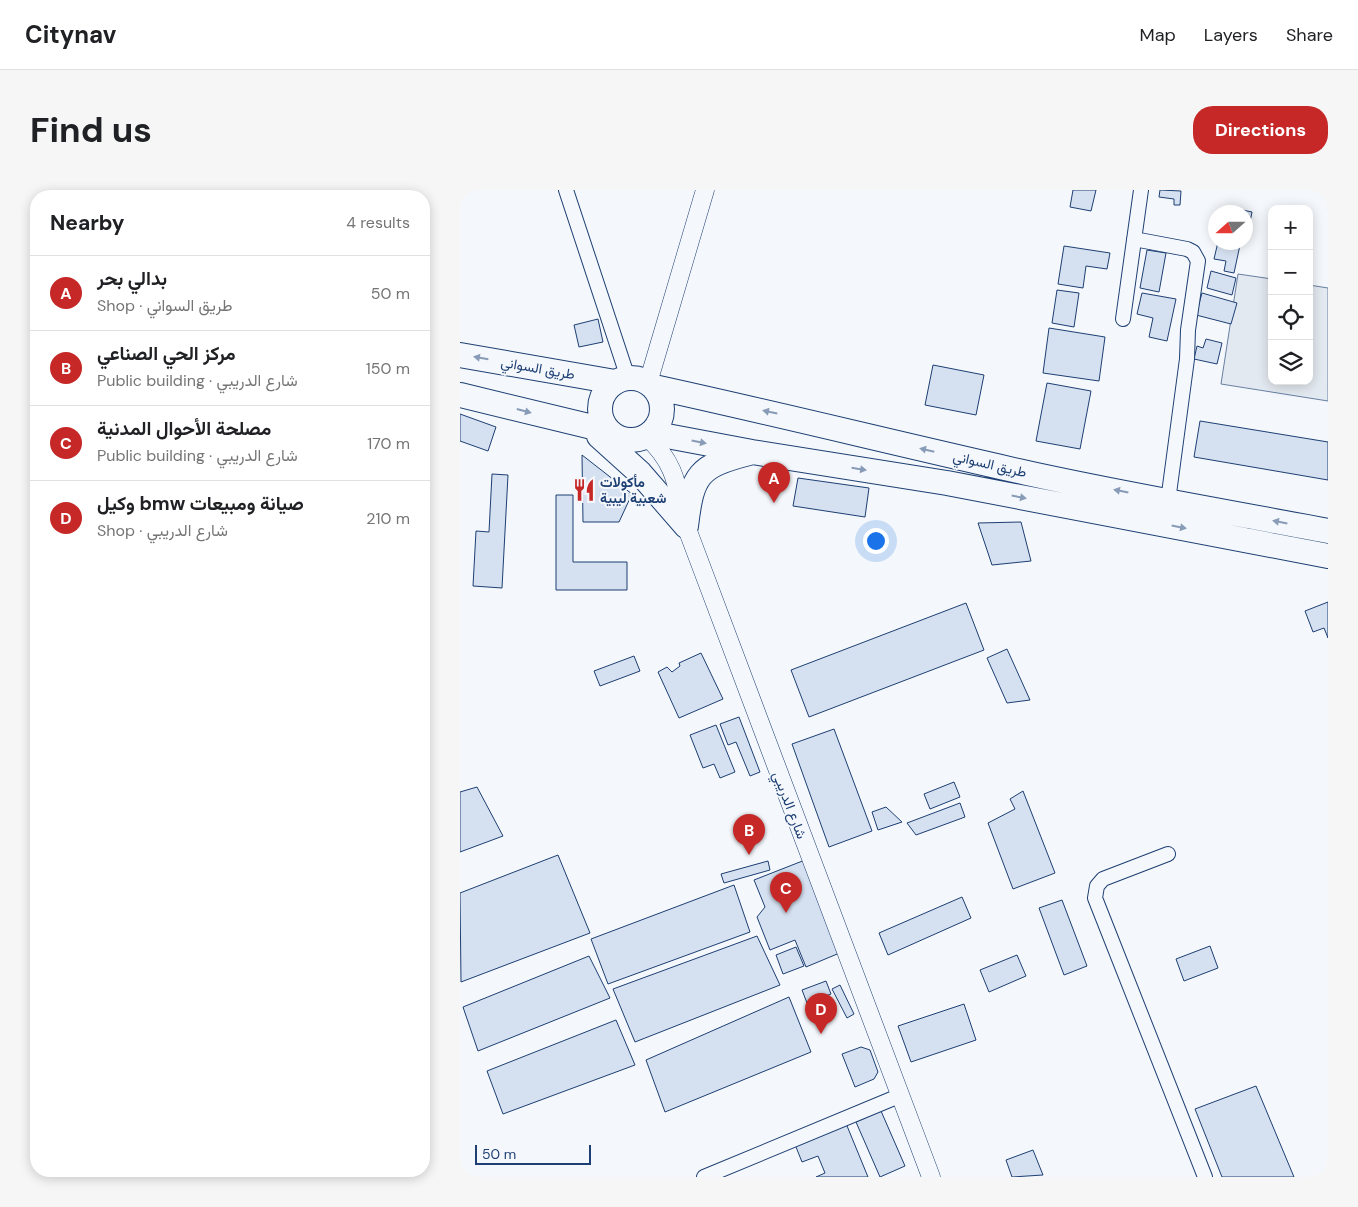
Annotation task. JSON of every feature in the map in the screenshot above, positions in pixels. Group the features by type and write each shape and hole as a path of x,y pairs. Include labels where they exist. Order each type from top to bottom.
{"highway":[{"name":"طريق السواني","path":"460,355 636,382 1029,473 1328,531"},
{"path":"460,395 609,431 626,440 648,435 660,422 662,407 636,382 605,391 600,405 601,419 609,431"},
{"path":"582,425 628,461 686,526"},
{"name":"طريق السواني","path":"648,435 957,485 1328,556"},
{"path":"686,526 689,497 694,484 702,474 724,460 752,452"}],"street":[{"path":"566,190 636,382"},
{"path":"636,382 705,190"},
{"path":"1123,319 1141,190"},
{"path":"1134,239 1187,249 1193,252 1198,261 1168,501"},
{"name":"شارع الدريبي","path":"648,435 670,464 686,526 931,1177"},
{"path":"1168,854 1103,879 1097,886 1096,898 1205,1177"},
{"path":"704,1177 899,1096"}],"shaded area":[{"path":"1238,274 1268,278 1268,385 1313,385 1313,286 1328,288 1328,401 1221,384"}],"building":[{"path":"1073,190 1096,190 1091,211 1070,207"},
{"path":"1160,190 1181,191 1180,205 1174,205 1174,199 1159,197"},
{"path":"1064,246 1110,253 1107,269 1086,266 1083,288 1058,284"},
{"path":"1147,250 1166,253 1159,292 1140,288"},
{"path":"1216,250 1239,250 1234,273 1224,271 1226,261 1214,259"},
{"path":"1211,271 1236,278 1232,295 1207,288"},
{"path":"1057,290 1079,293 1074,327 1052,323"},
{"path":"1142,293 1176,299 1167,341 1149,337 1153,318 1137,314"},
{"path":"1202,293 1237,303 1231,324 1196,315"},
{"path":"598,319 603,342 579,347 574,325"},
{"path":"1049,328 1105,337 1099,381 1043,373"},
{"path":"1206,339 1222,343 1217,364 1194,359 1197,346 1203,348"},
{"path":"933,365 984,375 976,415 925,405"},
{"path":"1047,383 1091,391 1080,449 1036,441"},
{"path":"460,414 496,427 488,451 460,441"},
{"path":"1200,421 1328,442 1328,480 1194,457"},
{"path":"582,455 632,494 619,522 583,522"},
{"path":"492,474 508,475 502,588 473,586 476,531 489,532"},
{"path":"798,478 869,488 865,517 793,506"},
{"path":"556,495 573,495 573,562 627,562 627,590 556,590"},
{"path":"1021,522 1031,561 992,565 978,523"},
{"path":"1328,602 1328,638 1324,628 1313,632 1305,611"},
{"path":"966,603 984,650 809,717 791,670"},
{"path":"1007,649 1030,700 1007,703 987,658"},
{"path":"701,653 723,699 679,718 658,672 667,667 672,672 680,666 679,663"},
{"path":"634,656 640,671 600,686 594,671"},
{"path":"739,717 760,772 750,776 736,742 728,745 720,724"},
{"path":"716,725 735,772 720,778 714,764 703,768 690,735"},
{"path":"834,729 872,831 829,847 792,744"},
{"path":"954,782 960,797 930,809 924,794"},
{"path":"477,787 503,836 460,852 460,792"},
{"path":"1023,791 1055,873 1013,889 988,823 1015,809 1010,799"},
{"path":"960,803 965,817 916,835 907,823"},
{"path":"886,807 902,822 878,830 872,812"},
{"path":"558,855 590,933 461,982 460,893"},
{"path":"805,860 842,952 806,967 795,940 770,950 757,917 765,907 754,880"},
{"path":"768,861 770,870 724,883 721,874"},
{"path":"734,885 750,932 608,984 591,939"},
{"path":"962,897 971,918 888,955 879,933"},
{"path":"1062,900 1087,966 1064,975 1039,908"},
{"path":"757,936 780,985 635,1042 613,989"},
{"path":"1210,946 1218,968 1184,981 1176,959"},
{"path":"796,947 804,966 783,974 776,955"},
{"path":"1017,955 1026,976 989,992 980,970"},
{"path":"589,956 610,998 478,1051 463,1007"},
{"path":"826,981 831,994 807,1003 802,990"},
{"path":"840,985 854,1014 847,1018 832,989"},
{"path":"789,997 811,1052 665,1112 646,1060"},
{"path":"964,1004 976,1040 911,1062 898,1026"},
{"path":"616,1020 635,1065 503,1114 487,1071"},
{"path":"861,1047 870,1050 878,1072 874,1079 855,1087 842,1054"},
{"path":"1256,1086 1294,1177 1222,1177 1195,1109"},
{"path":"881,1111 905,1166 880,1177 856,1122"},
{"path":"845,1121 868,1177 816,1177 825,1173 818,1156 802,1162 794,1142"},
{"path":"1033,1150 1043,1175 1012,1177 1006,1160"}],"place":[{"name":"مأكولات شعبية ليبية","path":"584,490"},
{"name":"بدالي بحر","path":"774,503"},
{"name":"مركز الحي الصناعي","path":"749,855"},
{"name":"مصلحة الأحوال المدنية","path":"786,913"},
{"name":"وكيل bmw صيانة ومبيعات","path":"821,1034"}]}
